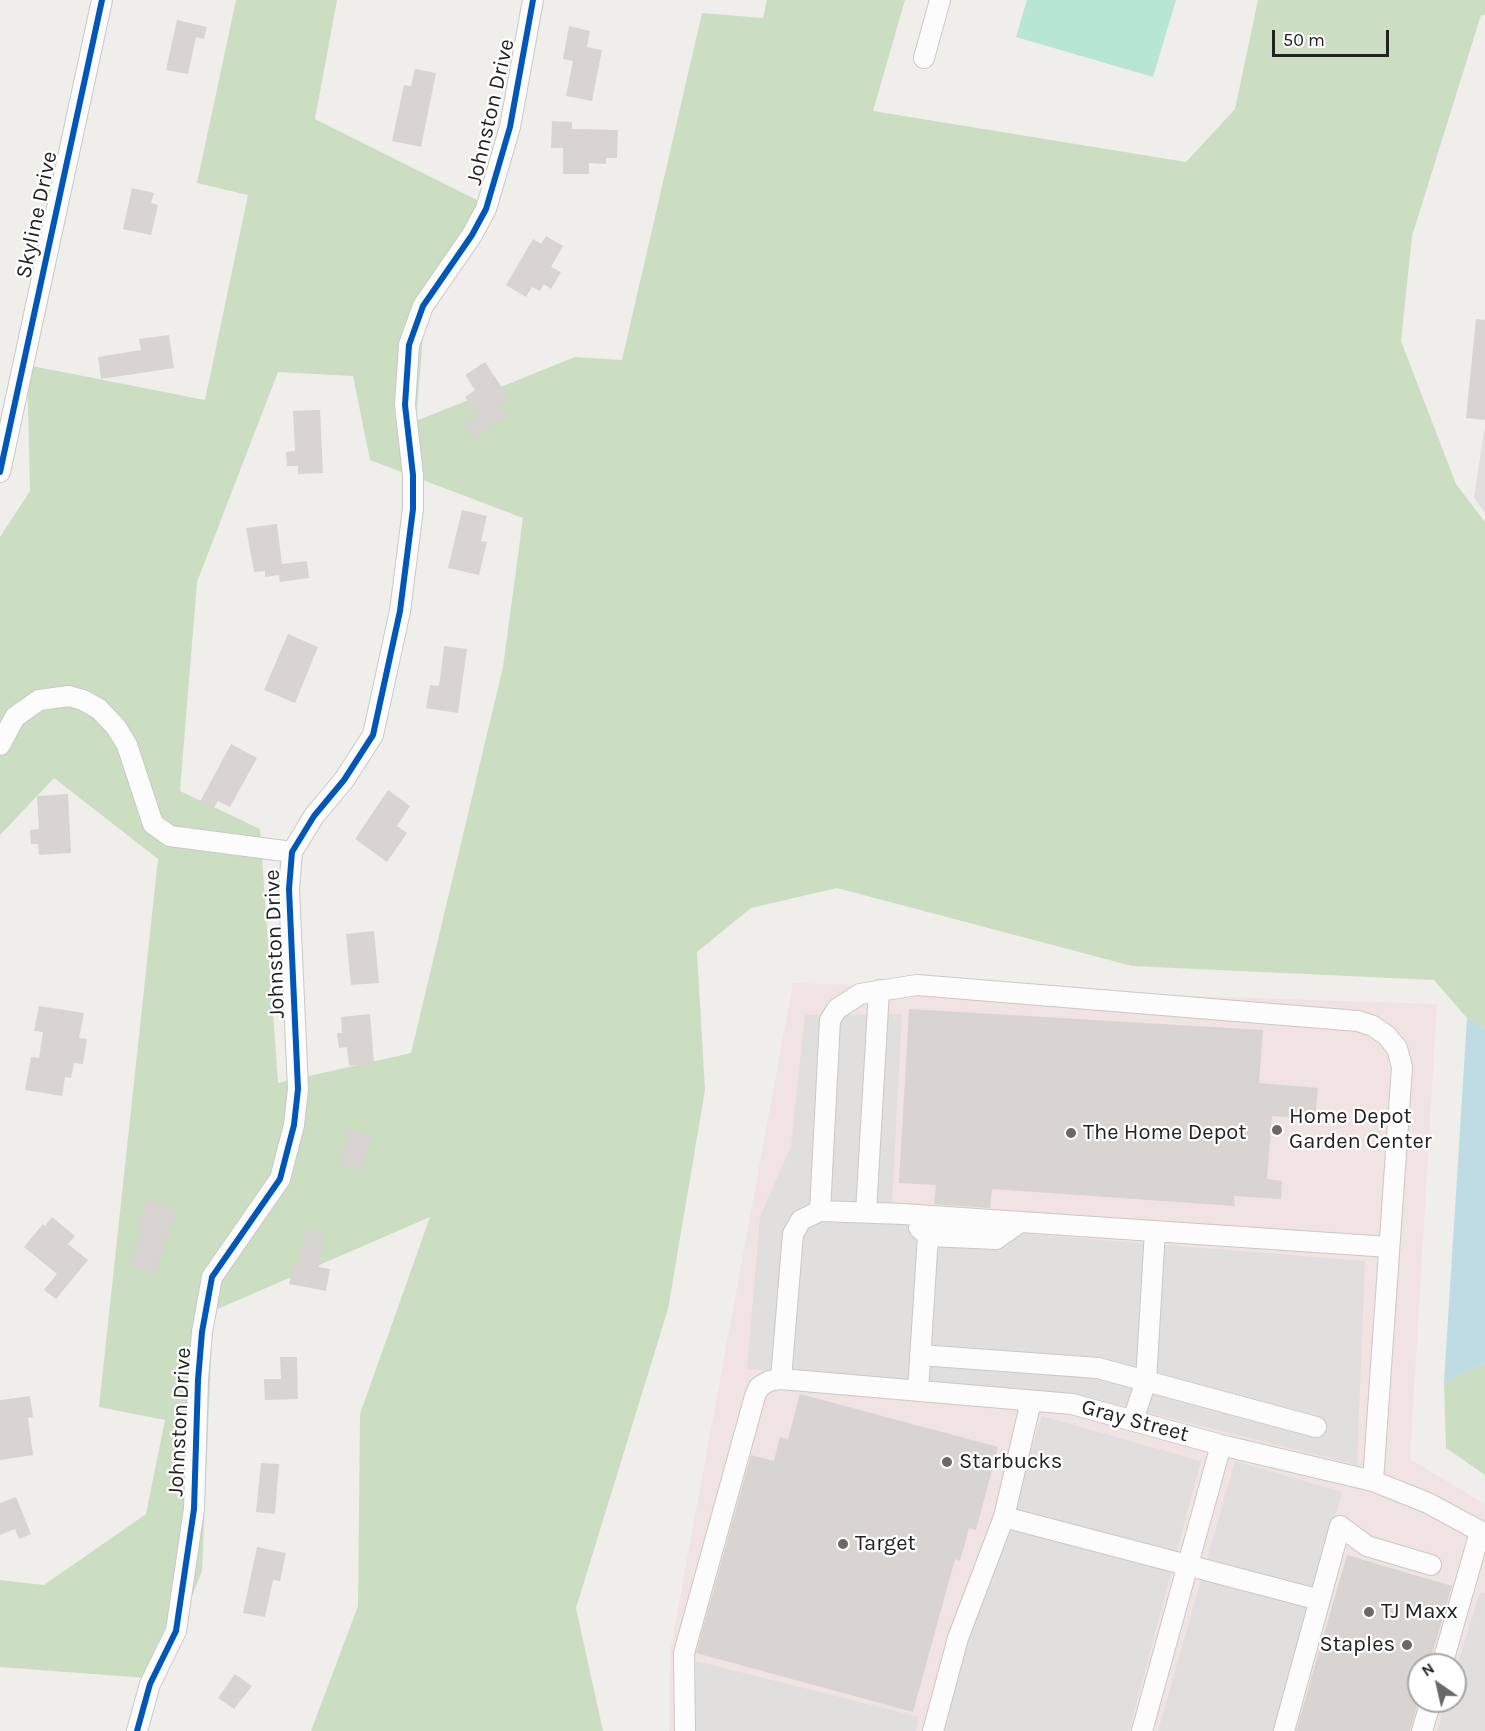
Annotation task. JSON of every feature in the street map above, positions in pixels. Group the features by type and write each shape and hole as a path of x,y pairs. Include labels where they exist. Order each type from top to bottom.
{"street":[{"name":"Skyline Drive","path":"0,472 102,0"},
{"name":"Johnston Drive","path":"137,1731 150,1684 176,1631 194,1509 199,1370 202,1332 212,1277 280,1179 294,1125 298,1089 289,890 292,852 314,816 344,780 373,735 400,611 413,509 413,475 405,405 409,345 423,306 472,235 486,210 510,127 533,0"},
{"path":"924,58 939,0"},
{"path":"0,745 15,717 39,700 69,696 82,700 99,709 116,727 126,745 153,824 170,836 292,852"},
{"path":"820,1211 830,1020 837,1009 849,999 879,990 917,986 1358,1021 1373,1026 1386,1035 1397,1048 1402,1067 1373,1481"},
{"path":"866,1212 879,990"},
{"path":"685,1731 684,1653 755,1396 759,1387 775,1380 793,1234 801,1220 820,1211 866,1212 1389,1247"},
{"path":"903,1214 928,1236 996,1239 1020,1222"},
{"path":"1133,1420 1146,1381 1155,1231"},
{"path":"918,1391 928,1236"},
{"path":"920,1355 1098,1368 1316,1427"},
{"name":"Gray Street","path":"775,1380 1072,1404 1221,1445 1373,1481 1428,1503 1483,1533"},
{"path":"933,1731 958,1638 1004,1517 1031,1401"},
{"path":"1142,1731 1221,1445"},
{"path":"1004,1517 1320,1600"},
{"path":"1284,1731 1340,1526 1367,1546 1431,1565"},
{"path":"1447,1653 1476,1582 1483,1533"},
{"path":"1422,1731 1427,1713"}],"shaded area":[{"path":"1485,430 1485,513 1474,498"},
{"path":"793,983 1437,1004 1410,1459 1485,1504 1485,1731 669,1731 670,1652"},
{"path":"902,1014 891,1223 1365,1261 1357,1465 1079,1395 747,1369 760,1217 791,1146 805,1015"},
{"path":"1042,1416 1201,1461 1129,1731 944,1731 966,1644"},
{"path":"1235,1461 1342,1492 1275,1731 1158,1731"},
{"path":"1480,1592 1485,1593 1485,1731 1437,1731 1442,1713 1467,1713 1467,1653 1461,1653"},
{"path":"696,1661 919,1717 916,1731 694,1731"}],"green space":[{"path":"236,0 337,0 315,119 491,207 424,323 416,421 575,357 622,360 702,13 763,18 767,0 905,0 873,111 1186,162 1235,109 1258,0 1485,0 1485,15 1481,15 1412,236 1401,341 1456,484 1485,522 1485,1029 1467,1018 1434,980 1132,966 837,888 751,908 697,952 705,1090 668,1309 576,1608 603,1731 311,1731 358,1606 360,1414 430,1217 213,1311 202,1571 160,1679 0,1667 0,1580 44,1585 146,1514 165,1420 99,1407 158,859 54,778 0,835 0,537 30,491 27,365 205,400 248,195 197,183","holes":["278,372 353,376 370,460 523,518 503,667 411,1053 278,1083 260,829 180,791 197,582"]},
{"path":"1027,0 1176,0 1153,77 1016,37"},
{"path":"1485,1363 1485,1475 1446,1448 1444,1383"}],"water":[{"path":"1467,1018 1485,1029 1485,1363 1444,1383"}],"building":[{"path":"177,20 207,27 204,39 196,37 188,74 166,70"},
{"path":"569,26 590,31 587,47 602,50 592,101 566,96 573,61 563,59"},
{"path":"415,69 436,73 421,147 392,141 404,85 411,86"},
{"path":"552,121 572,122 572,129 618,130 617,158 606,158 606,164 589,163 589,174 563,174 563,148 551,148"},
{"path":"132,188 154,193 151,203 158,205 151,235 123,229"},
{"path":"546,236 563,246 551,267 561,272 551,289 544,284 540,291 532,287 526,297 506,285 533,239 541,244"},
{"path":"1476,319 1485,320 1485,420 1466,418"},
{"path":"169,335 174,368 101,379 98,357 141,350 139,339"},
{"path":"485,362 509,398 499,405 507,416 474,438 465,425 478,416 465,397 475,390 465,375"},
{"path":"320,410 323,473 298,474 298,466 287,466 286,452 295,451 293,411"},
{"path":"462,510 487,516 481,541 487,542 479,575 448,568"},
{"path":"277,524 282,564 307,561 309,578 280,582 279,575 265,577 265,571 254,572 246,528"},
{"path":"288,634 318,647 295,703 264,690"},
{"path":"444,646 467,649 458,713 426,708 430,685 439,686"},
{"path":"231,744 257,758 230,807 218,801 213,809 200,802"},
{"path":"388,790 410,806 397,826 407,833 387,862 355,839"},
{"path":"68,794 71,853 39,855 38,844 31,844 30,830 39,829 37,796"},
{"path":"374,931 379,983 351,985 346,934"},
{"path":"39,1006 84,1013 79,1038 87,1039 83,1064 74,1063 71,1078 65,1077 62,1096 25,1090 31,1057 39,1058 43,1032 34,1031"},
{"name":"The Home Depot","path":"909,1009 1263,1030 1259,1083 1318,1088 1315,1119 1272,1116 1267,1179 1282,1181 1281,1199 1234,1196 1235,1206 992,1189 990,1208 934,1204 936,1185 899,1183"},
{"path":"370,1014 374,1063 349,1066 347,1047 339,1048 337,1033 342,1033 341,1017"},
{"path":"349,1130 371,1136 363,1170 340,1165"},
{"path":"147,1199 177,1208 155,1275 129,1266 141,1229 138,1228"},
{"path":"52,1217 75,1236 68,1244 88,1260 56,1299 44,1290 57,1274 24,1247 43,1224 45,1226"},
{"path":"306,1229 325,1233 319,1267 330,1269 326,1291 289,1284 293,1263 299,1264"},
{"path":"280,1357 297,1357 298,1399 265,1400 264,1379 281,1379"},
{"name":"Target","path":"800,1394 998,1447 976,1530 969,1528 960,1561 955,1559 913,1712 696,1653 751,1455 774,1461 780,1437 788,1439"},
{"path":"30,1396 33,1417 28,1418 33,1455 0,1460 0,1400"},
{"path":"261,1463 279,1464 275,1514 256,1512"},
{"path":"16,1497 31,1534 19,1539 15,1529 0,1535 0,1503"},
{"path":"257,1547 286,1553 280,1581 273,1580 265,1617 243,1613"},
{"path":"1347,1555 1452,1586 1432,1653 1407,1653 1407,1713 1415,1713 1410,1731 1296,1731"},
{"path":"235,1674 252,1686 234,1709 218,1698"}],"cycle path":[{"path":"0,472 102,0"},
{"path":"137,1731 150,1684 176,1631 194,1509 198,1380 202,1332 212,1277 280,1179 294,1125 298,1089 289,889 292,852 314,816 344,780 373,735 400,611 413,509 413,475 405,405 409,345 423,306 472,235 486,209 510,127 533,0"}],"place":[{"name":"Home Depot Garden Center","path":"1277,1130"},
{"name":"The Home Depot","path":"1071,1133"},
{"name":"Starbucks","path":"947,1462"},
{"name":"Target","path":"843,1544"},
{"name":"TJ Maxx","path":"1369,1612"},
{"name":"Staples","path":"1407,1645"}]}
